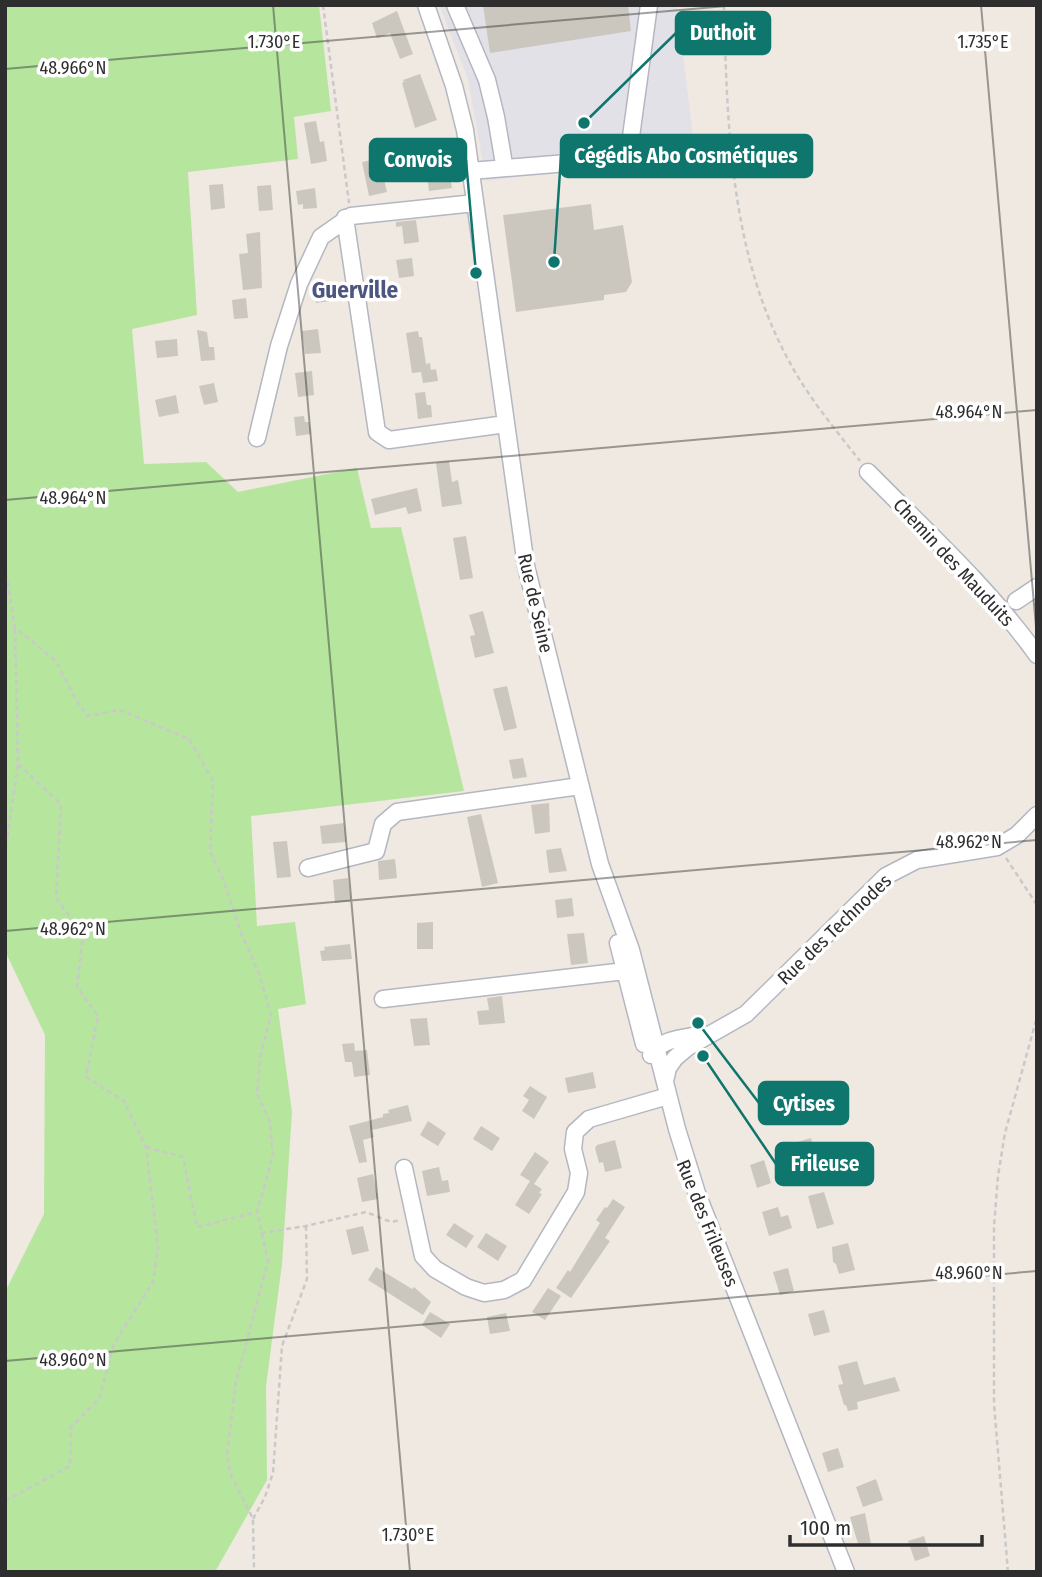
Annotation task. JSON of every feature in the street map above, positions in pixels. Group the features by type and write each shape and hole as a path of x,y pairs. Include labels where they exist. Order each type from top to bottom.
{"street":[{"name":"Rue de Seine","path":"426,5 454,86 465,130 526,566 600,864 628,941 642,992 652,1052"},
{"path":"455,5 487,80 496,117 504,164 502,168"},
{"path":"470,171 604,160 622,156 627,150 638,90 649,5"},
{"path":"257,438 279,346 299,284 321,237 348,217 475,203"},
{"path":"348,217 377,432 389,440 506,424"},
{"name":"Chemin des Mauduits","path":"869,472 992,600 1037,656"},
{"path":"1016,601 1037,587"},
{"path":"309,868 376,851 383,824 397,812 580,786"},
{"name":"Rue des Technodes","path":"652,1052 672,1055 686,1044 737,1021 755,1007 876,885 898,868 917,860 999,846 1017,835 1037,816"},
{"path":"600,864 625,971 664,1092"},
{"path":"383,999 625,971"},
{"path":"642,992 662,1028 686,1044 671,1063 664,1092"},
{"path":"404,1168 423,1256 435,1269 466,1287 484,1293 504,1290 523,1280 576,1192 579,1173 573,1149 575,1132 589,1119 664,1092"},
{"name":"Rue des Frileuses","path":"664,1092 696,1190 846,1572"}],"path":[{"path":"323,5 348,217"},
{"path":"724,5 736,189 750,261 766,313 788,360 815,403 869,472"},
{"path":"5,565 15,628 18,764 5,854"},
{"path":"15,628 56,661 76,700 88,716 120,710 189,739 213,781 210,851 260,975 271,1015 260,1057 257,1094 270,1122 273,1155 257,1212 268,1261 236,1382 226,1454 230,1473 253,1519 254,1572"},
{"path":"5,1501 70,1466 71,1427 99,1399 114,1344 153,1282 158,1248 146,1147 124,1101 86,1077 98,1016 77,987 82,935 56,898 61,804 18,764"},
{"path":"999,846 1037,905"},
{"path":"1007,1572 994,1404 994,1226 1004,1133 1037,1017"},
{"path":"146,1147 183,1157 197,1227 257,1212"},
{"path":"261,1233 366,1212 391,1222 415,1217"},
{"path":"253,1519 265,1497 273,1473 282,1346 307,1279 306,1226"}],"shaded area":[{"path":"439,5 677,5 695,153 486,181 468,79"}],"green space":[{"path":"5,5 319,5 331,111 294,117 298,159 188,172 197,315 132,329 144,464 206,462 238,492 357,468 371,528 401,527 464,791 251,816 257,926 295,922 306,1004 278,1009 292,1112 282,1264 266,1386 267,1480 215,1572 5,1572 5,1292 44,1214 45,1035 5,951"}],"building":[{"path":"483,5 628,5 631,31 490,53"},
{"path":"397,11 413,54 400,59 390,33 377,38 372,23"},
{"path":"420,74 437,120 415,128 402,83 403,80"},
{"path":"316,121 320,142 324,141 327,161 311,164 304,123"},
{"path":"445,143 448,162 453,162 454,170 449,171 452,188 429,191 427,174 384,180 387,192 369,196 362,162 381,158 383,171 434,163 431,145"},
{"path":"223,184 225,208 211,210 209,185"},
{"path":"271,185 273,210 259,211 257,186"},
{"path":"315,188 317,208 303,209 303,204 298,205 296,191"},
{"path":"591,204 594,230 623,225 632,282 626,292 604,295 604,300 516,312 503,215"},
{"path":"416,220 419,242 404,244 402,226 396,227 396,222"},
{"path":"260,232 262,288 243,290 239,254 248,253 246,234"},
{"path":"412,258 414,276 399,278 396,260"},
{"path":"327,281 330,301 316,303 313,283"},
{"path":"246,298 248,318 234,319 232,300"},
{"path":"318,329 321,353 305,354 302,331"},
{"path":"197,330 207,332 209,347 214,347 215,360 201,361"},
{"path":"418,331 419,337 422,337 426,364 430,363 431,370 436,369 438,381 423,383 421,372 412,373 406,333"},
{"path":"177,339 178,356 157,358 155,341"},
{"path":"312,371 314,395 298,397 295,373"},
{"path":"214,383 218,402 204,405 199,386"},
{"path":"425,392 427,405 431,405 432,417 418,419 415,393"},
{"path":"176,395 179,413 159,417 155,400"},
{"path":"304,416 305,422 309,422 311,434 296,436 294,417"},
{"path":"449,461 452,482 458,480 462,504 442,507 436,463"},
{"path":"417,488 422,511 408,514 406,507 375,515 371,499"},
{"path":"466,536 473,578 460,580 453,538"},
{"path":"483,611 494,653 475,658 470,636 475,635 469,615"},
{"path":"507,686 517,728 504,731 493,689"},
{"path":"523,758 527,777 513,779 509,760"},
{"path":"549,803 550,832 535,834 531,805"},
{"path":"481,814 498,883 482,887 467,817"},
{"path":"344,823 346,842 322,844 320,826"},
{"path":"287,841 291,877 277,878 273,842"},
{"path":"561,848 567,871 549,873 546,850"},
{"path":"395,859 397,878 379,880 378,861"},
{"path":"348,878 351,901 335,903 333,880"},
{"path":"572,898 574,916 557,918 555,900"},
{"path":"433,922 433,949 417,949 417,923"},
{"path":"584,933 588,963 571,965 567,934"},
{"path":"350,944 352,959 322,961 320,951 325,950 324,947"},
{"path":"502,996 505,1023 479,1025 477,1011 489,1010 487,998"},
{"path":"427,1018 430,1045 414,1046 410,1019"},
{"path":"354,1043 355,1051 367,1050 370,1075 354,1077 352,1062 345,1062 342,1044"},
{"path":"593,1072 596,1088 568,1093 565,1078"},
{"path":"530,1086 547,1097 534,1119 522,1111 529,1100 523,1096"},
{"path":"408,1105 412,1121 372,1130 374,1137 363,1140 367,1162 359,1163 349,1126 383,1117 383,1114 389,1113 388,1110"},
{"path":"428,1121 446,1133 438,1146 420,1135"},
{"path":"481,1126 500,1138 492,1151 473,1139"},
{"path":"811,1138 819,1167 804,1170 797,1142"},
{"path":"615,1140 622,1168 605,1172 595,1148"},
{"path":"535,1152 549,1162 534,1184 542,1189 539,1193 542,1194 529,1214 515,1205 530,1181 520,1175"},
{"path":"764,1160 771,1183 757,1188 750,1165"},
{"path":"439,1167 442,1181 448,1180 450,1192 427,1196 422,1171"},
{"path":"373,1174 378,1199 362,1202 357,1178"},
{"path":"824,1192 834,1224 817,1229 808,1196"},
{"path":"613,1199 625,1207 605,1238 610,1241 571,1298 556,1288 568,1270 570,1272 600,1223 596,1220"},
{"path":"778,1207 781,1217 788,1215 792,1228 769,1236 762,1212"},
{"path":"454,1223 474,1236 466,1248 446,1235"},
{"path":"363,1226 369,1251 352,1255 346,1230"},
{"path":"486,1233 507,1246 498,1261 477,1247"},
{"path":"848,1243 855,1270 839,1274 833,1262 832,1247"},
{"path":"376,1267 412,1289 414,1287 431,1302 423,1315 368,1280"},
{"path":"788,1268 794,1291 780,1295 773,1272"},
{"path":"548,1288 561,1296 545,1320 532,1312"},
{"path":"824,1310 830,1332 814,1336 808,1314"},
{"path":"430,1312 450,1324 441,1338 422,1325"},
{"path":"506,1313 510,1331 490,1334 487,1317"},
{"path":"857,1361 864,1385 895,1377 900,1391 857,1402 858,1409 848,1411 838,1385 843,1384 838,1366"},
{"path":"838,1448 844,1467 828,1472 822,1453"},
{"path":"876,1479 883,1500 863,1507 856,1487"},
{"path":"865,1513 871,1544 859,1547 850,1517"},
{"path":"924,1536 930,1556 915,1561 908,1541"}],"place":[{"name":"Duthoit","path":"584,123"},
{"name":"Cégédis Abo Cosmétiques","path":"554,262"},
{"name":"Convois","path":"476,273"},
{"name":"Cytises","path":"698,1023"},
{"name":"Frileuse","path":"703,1056"}],"district":[{"name":"Guerville","path":"355,290"}]}
